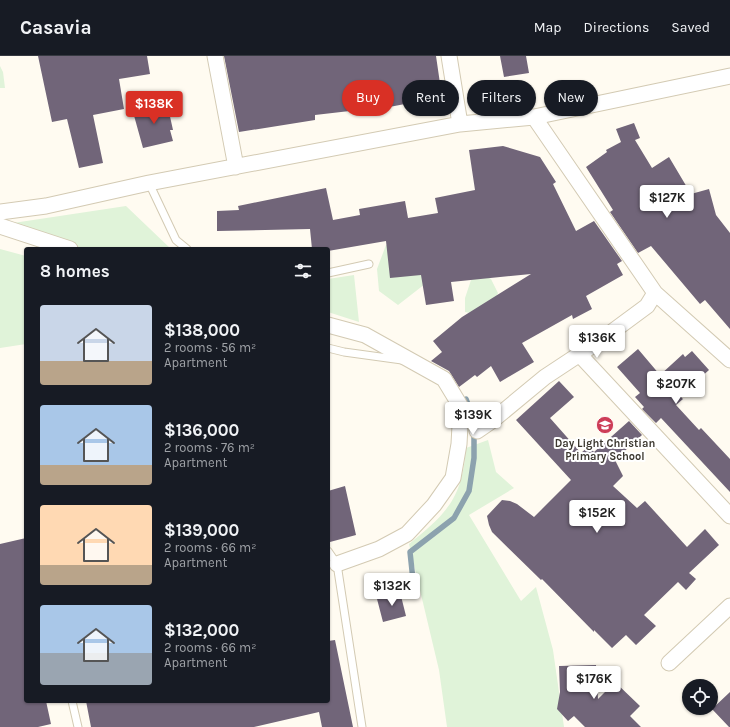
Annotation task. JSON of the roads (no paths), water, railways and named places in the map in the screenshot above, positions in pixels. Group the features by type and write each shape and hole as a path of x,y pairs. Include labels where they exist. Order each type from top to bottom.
{"street":[{"path":"215,56 236,167"},
{"path":"449,56 460,124"},
{"path":"0,212 46,206 149,183 460,124 534,117 730,76"},
{"path":"534,117 655,293 730,360"},
{"path":"0,226 64,247"},
{"path":"476,431 493,420 545,377 601,340 647,306 655,293"},
{"path":"330,326 365,335 444,379 461,407 459,444 453,478 434,505 407,534 379,549 337,564"},
{"path":"579,354 730,516"},
{"path":"669,663 730,606"}],"lane":[{"path":"149,183 176,240 185,247"},
{"path":"330,273 369,264"},
{"path":"330,348 344,352 414,362"},
{"path":"330,553 337,564 362,727"},
{"path":"72,703 78,727"}],"waterway":[{"path":"413,580 410,552 454,518 469,491 474,458 475,424 466,399"}],"place":[{"name":"Day Light Christian Primary School","path":"605,425"}]}
